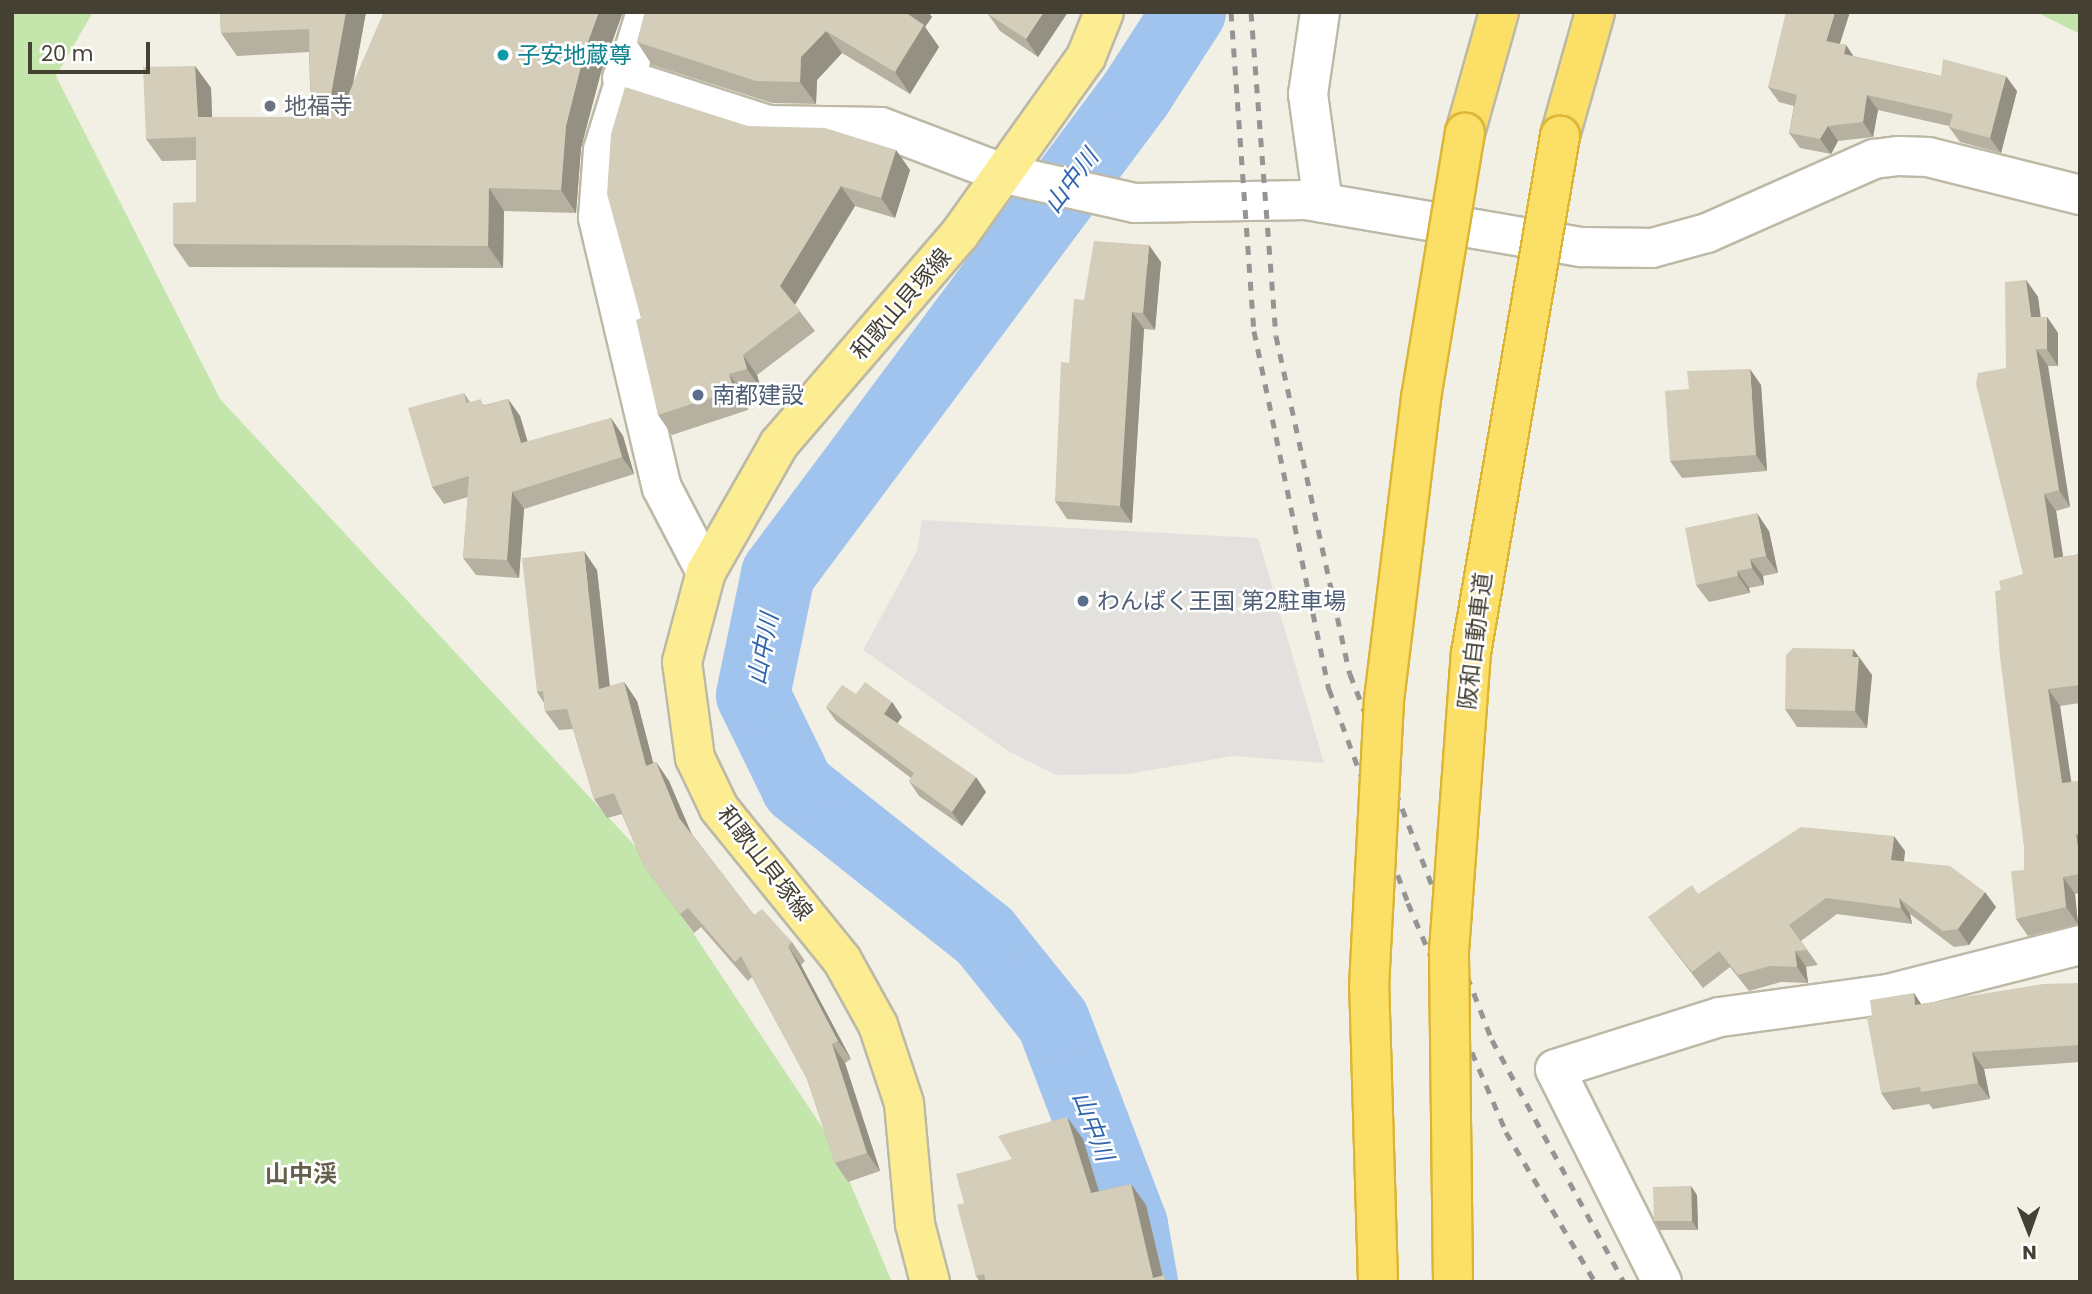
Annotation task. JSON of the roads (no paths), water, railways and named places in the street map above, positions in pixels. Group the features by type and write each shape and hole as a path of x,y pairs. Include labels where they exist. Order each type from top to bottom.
{"highway":[{"path":"1378,1282 1369,987 1384,700 1421,398 1465,132 1499,12"},
{"name":"阪和自動車道","path":"1453,1282 1449,951 1471,653 1560,136 1595,12"}],"main road":[{"name":"和歌山貝塚線","path":"930,1282 915,1224 904,1102 878,1025 842,960 719,808 695,758 682,662 706,572 779,444 1023,178 1086,57 1104,12"}],"street":[{"path":"646,12 622,78 603,150 598,218 662,488 706,572"},
{"path":"1320,12 1308,94 1324,203"},
{"path":"622,78 768,125 881,127 1023,178 1135,203 1324,203 1581,247 1652,248 1707,233 1874,159 1899,156 1928,157 2080,195"},
{"path":"1662,1282 1555,1069 1720,1017 1888,994 2080,945"}],"waterway":[{"name":"山中川","path":"1141,1282 1131,1225 1053,1021 985,936 798,787 753,695 778,574 1136,94 1189,12"}],"railway":[{"path":"1231,12 1254,331 1329,689 1408,903 1506,1132 1595,1282"},
{"path":"1251,12 1276,336 1350,674 1492,1040 1624,1282"}],"place":[{"name":"子安地蔵尊","path":"503,55"},
{"name":"地福寺","path":"270,106"},
{"name":"南都建設","path":"698,395"},
{"name":"わんぱく王国 第2駐車場","path":"1083,601"}],"district":[{"name":"山中渓","path":"301,1174"}]}
